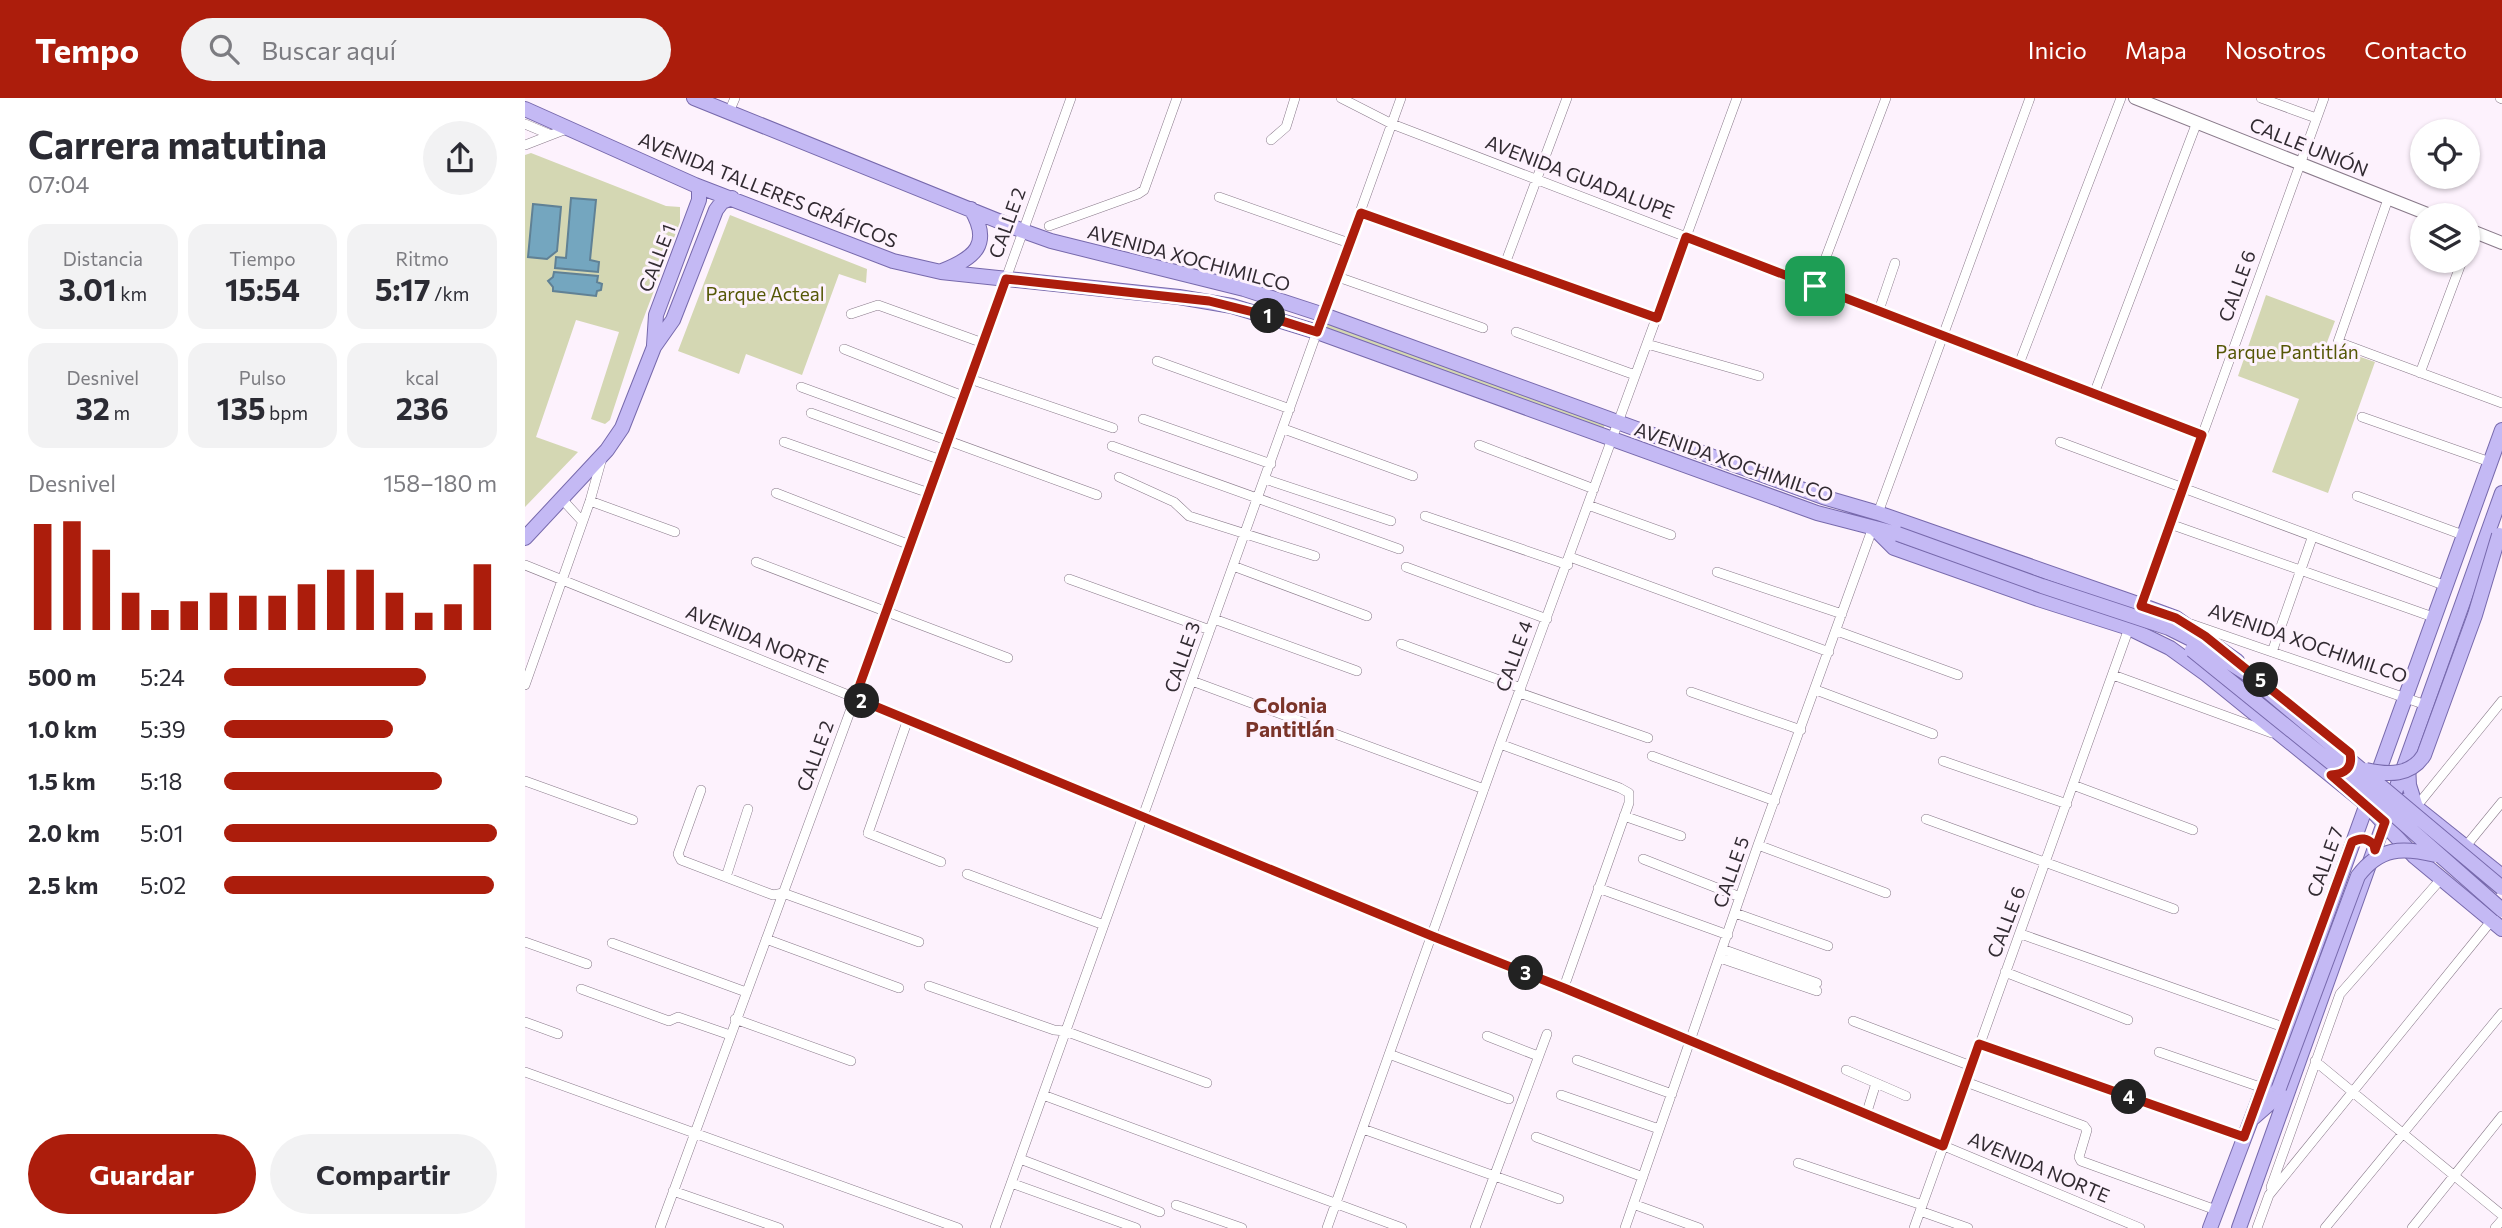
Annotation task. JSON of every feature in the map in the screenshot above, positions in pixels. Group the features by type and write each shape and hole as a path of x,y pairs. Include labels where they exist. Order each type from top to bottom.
{"main road":[{"path":"694,98 732,105 1023,232"},
{"name":"AVENIDA TALLERES GRÁFICOS","path":"525,109 695,185 872,254 941,272 1006,279"},
{"name":"CALLE 1","path":"654,347 656,315 699,200 699,188 695,185"},
{"name":"CALLE 1","path":"525,538 616,439 628,419 654,347 673,320 716,210 722,202 732,198"},
{"path":"941,272 964,261 978,248 981,230 971,209"},
{"name":"AVENIDA XOCHIMILCO","path":"1023,232 1244,289 1823,498 1878,513 2176,618 2205,636 2249,670 2502,876"},
{"name":"AVENIDA XOCHIMILCO","path":"1006,279 1209,301 1253,312 1317,332 1817,513 1873,527 1894,548 2129,628 2154,639 2186,659 2287,738 2366,804 2414,856 2498,920"},
{"name":"CALLE 7","path":"2210,1228 2286,1028 2502,430"},
{"path":"2239,1228 2502,493"},
{"path":"1873,527 2169,628 2193,640 2246,673 2502,888"},
{"path":"2361,768 2385,774 2406,771 2415,766 2424,755 2475,615 2500,530"},
{"path":"2141,606 2365,790 2437,855 2498,920"},
{"path":"2331,775 2341,774 2348,769 2351,762 2350,753"},
{"path":"2408,757 2409,785 2416,807"},
{"path":"2399,839 2402,826 2408,819 2417,816 2430,818"},
{"path":"2352,842 2366,839 2374,845 2375,850"},
{"path":"2251,1119 2269,1104 2279,1088 2358,877 2372,861 2391,851 2437,855"}],"street":[{"name":"CALLE 2","path":"660,1228 1071,98"},
{"path":"1049,226 1141,193 1146,186 1177,98"},
{"path":"1271,140 1286,127 1295,98"},
{"name":"AVENIDA GUADALUPE","path":"1341,98 1392,124 2202,435"},
{"name":"CALLE 3","path":"995,1228 1401,98"},
{"path":"1505,264 1567,98"},
{"name":"CALLE 4","path":"1327,1228 1500,744 1737,98"},
{"path":"1815,286 1886,98"},
{"path":"1878,513 2030,98"},
{"path":"2019,364 2121,98"},
{"name":"CALLE UNIÓN","path":"2135,98 2149,101 2410,207"},
{"path":"2261,98 2316,118"},
{"name":"CALLE 6","path":"2141,606 2324,98"},
{"path":"2094,394 2197,122"},
{"path":"525,124 551,135"},
{"path":"525,145 569,128"},
{"path":"1219,197 1349,243"},
{"path":"2388,199 2338,342 2502,403"},
{"path":"1361,213 1657,318"},
{"path":"2480,234 2502,243"},
{"path":"1879,310 1895,263"},
{"path":"2420,373 2458,273"},
{"path":"1338,277 1483,328"},
{"path":"851,314 878,305 983,343"},
{"path":"1516,332 1635,375"},
{"path":"1647,344 1759,376"},
{"path":"844,349 963,397"},
{"path":"1157,361 1290,409"},
{"path":"970,379 1112,428"},
{"path":"801,387 1097,495"},
{"path":"811,413 941,460"},
{"path":"2362,417 2490,462"},
{"path":"1143,419 1271,464"},
{"path":"1284,429 1413,476"},
{"path":"784,442 929,493"},
{"path":"2060,442 2446,586"},
{"path":"1479,445 1594,489"},
{"path":"1112,446 1399,549"},
{"path":"525,685 604,454"},
{"path":"1119,477 1174,502 1189,516 1315,556"},
{"path":"1265,479 1391,521"},
{"path":"776,493 910,545"},
{"path":"2357,496 2463,535"},
{"path":"561,498 582,521"},
{"path":"590,501 675,532"},
{"path":"1588,505 1671,535"},
{"path":"1425,516 1569,561 1829,652"},
{"path":"2170,524 2433,617"},
{"name":"CALLE 5","path":"1625,1228 1758,845 1873,527"},
{"path":"2272,652 2312,538"},
{"path":"756,562 1008,658"},
{"name":"AVENIDA NORTE","path":"525,565 1564,988 2140,1228"},
{"path":"1233,566 1367,615"},
{"path":"1406,568 1547,619"},
{"path":"1717,572 1842,614"},
{"path":"1069,579 1210,630"},
{"name":"AVENIDA XOCHIMILCO","path":"2176,618 2427,705"},
{"path":"1214,619 1357,671"},
{"name":"CALLE 6","path":"1914,1228 2129,628"},
{"path":"1837,631 1958,675"},
{"path":"1401,644 1648,738"},
{"path":"2113,675 2287,738"},
{"path":"1192,681 1484,789"},
{"path":"1816,690 1933,734"},
{"path":"1691,692 1801,730"},
{"path":"2416,807 2502,701"},
{"path":"908,719 868,833 941,862"},
{"path":"1500,744 1629,793 1625,816 1564,988"},
{"path":"1652,756 1775,801"},
{"path":"1943,761 2067,804"},
{"path":"525,781 633,820"},
{"path":"2073,785 2193,830"},
{"path":"701,790 678,858 773,895 783,893 919,942"},
{"path":"2466,846 2502,802"},
{"path":"726,877 748,809"},
{"path":"1625,816 1681,836"},
{"path":"1926,819 2174,909"},
{"path":"1758,845 1885,893"},
{"path":"1643,859 1740,897"},
{"path":"967,874 1104,925"},
{"path":"2256,1228 2340,995 2441,879"},
{"path":"1598,888 1728,934"},
{"path":"1735,914 1828,947"},
{"path":"2269,1195 2350,1092 2498,920"},
{"path":"2021,934 2286,1028"},
{"path":"767,939 899,988"},
{"path":"525,942 587,964"},
{"path":"612,943 746,992"},
{"path":"1721,954 1817,987"},
{"path":"2005,972 2128,1020"},
{"path":"929,986 1054,1030 1065,1031 1207,1083"},
{"path":"581,989 669,1021 678,1017 730,1035"},
{"path":"2325,1228 2502,1013"},
{"path":"735,1018 851,1061"},
{"path":"1853,1021 1971,1066"},
{"path":"525,1022 558,1034"},
{"path":"1475,1228 1547,1034"},
{"path":"1487,1036 1538,1056"},
{"path":"1979,1044 2244,1137"},
{"path":"2159,1052 2263,1088"},
{"path":"1389,1054 1509,1099"},
{"path":"1577,1060 1672,1094"},
{"path":"2315,1061 2502,1218 2495,1228"},
{"path":"1846,1070 1906,1096"},
{"path":"525,1072 958,1228"},
{"path":"1966,1082 2087,1128 2079,1159 2217,1210"},
{"path":"1866,1115 1876,1083"},
{"path":"1561,1095 1659,1129"},
{"path":"1043,1096 1402,1228"},
{"path":"2412,1228 2502,1116"},
{"path":"1363,1129 1559,1199"},
{"path":"1536,1137 1643,1177"},
{"path":"1020,1159 1160,1212"},
{"path":"1798,1163 1968,1228"},
{"path":"1011,1183 1136,1228"},
{"path":"673,1191 779,1228"},
{"path":"1633,1203 1699,1228"},
{"path":"1176,1205 1242,1228"}],"green space":[{"path":"531,153 666,206 680,207 680,222 641,325 610,420 605,424 591,419 619,332 576,320 536,437 578,452 525,507 525,155"},
{"name":"Parque Acteal","path":"730,215 867,269 866,283 839,274 802,375 746,354 739,374 678,351"},
{"name":"Parque Pantitlán","path":"2266,295 2335,321 2326,345 2375,362 2328,493 2272,472 2299,399 2238,376"},
{"path":"1329,320 1606,421 1603,430 1325,331"}],"water":[{"path":"571,198 596,200 590,260 599,262 598,272 555,268 556,257 566,258"},
{"path":"533,204 561,207 557,251 547,259 528,257"},
{"path":"554,272 598,276 597,282 602,284 601,290 597,291 596,296 553,291 548,281"}],"district":[{"name":"Colonia Pantitlán","path":"1290,718"}],"route":[{"path":"1361,213 1657,318 1686,237 1815,286 2202,435 2141,606 2176,618 2205,636 2350,753 2351,762 2348,769 2341,774 2331,775 2385,822 2375,850 2371,841 2366,839 2352,842 2244,1137 1979,1044 1943,1146 855,698 1006,279 1209,301 1317,332 1361,213"}]}
